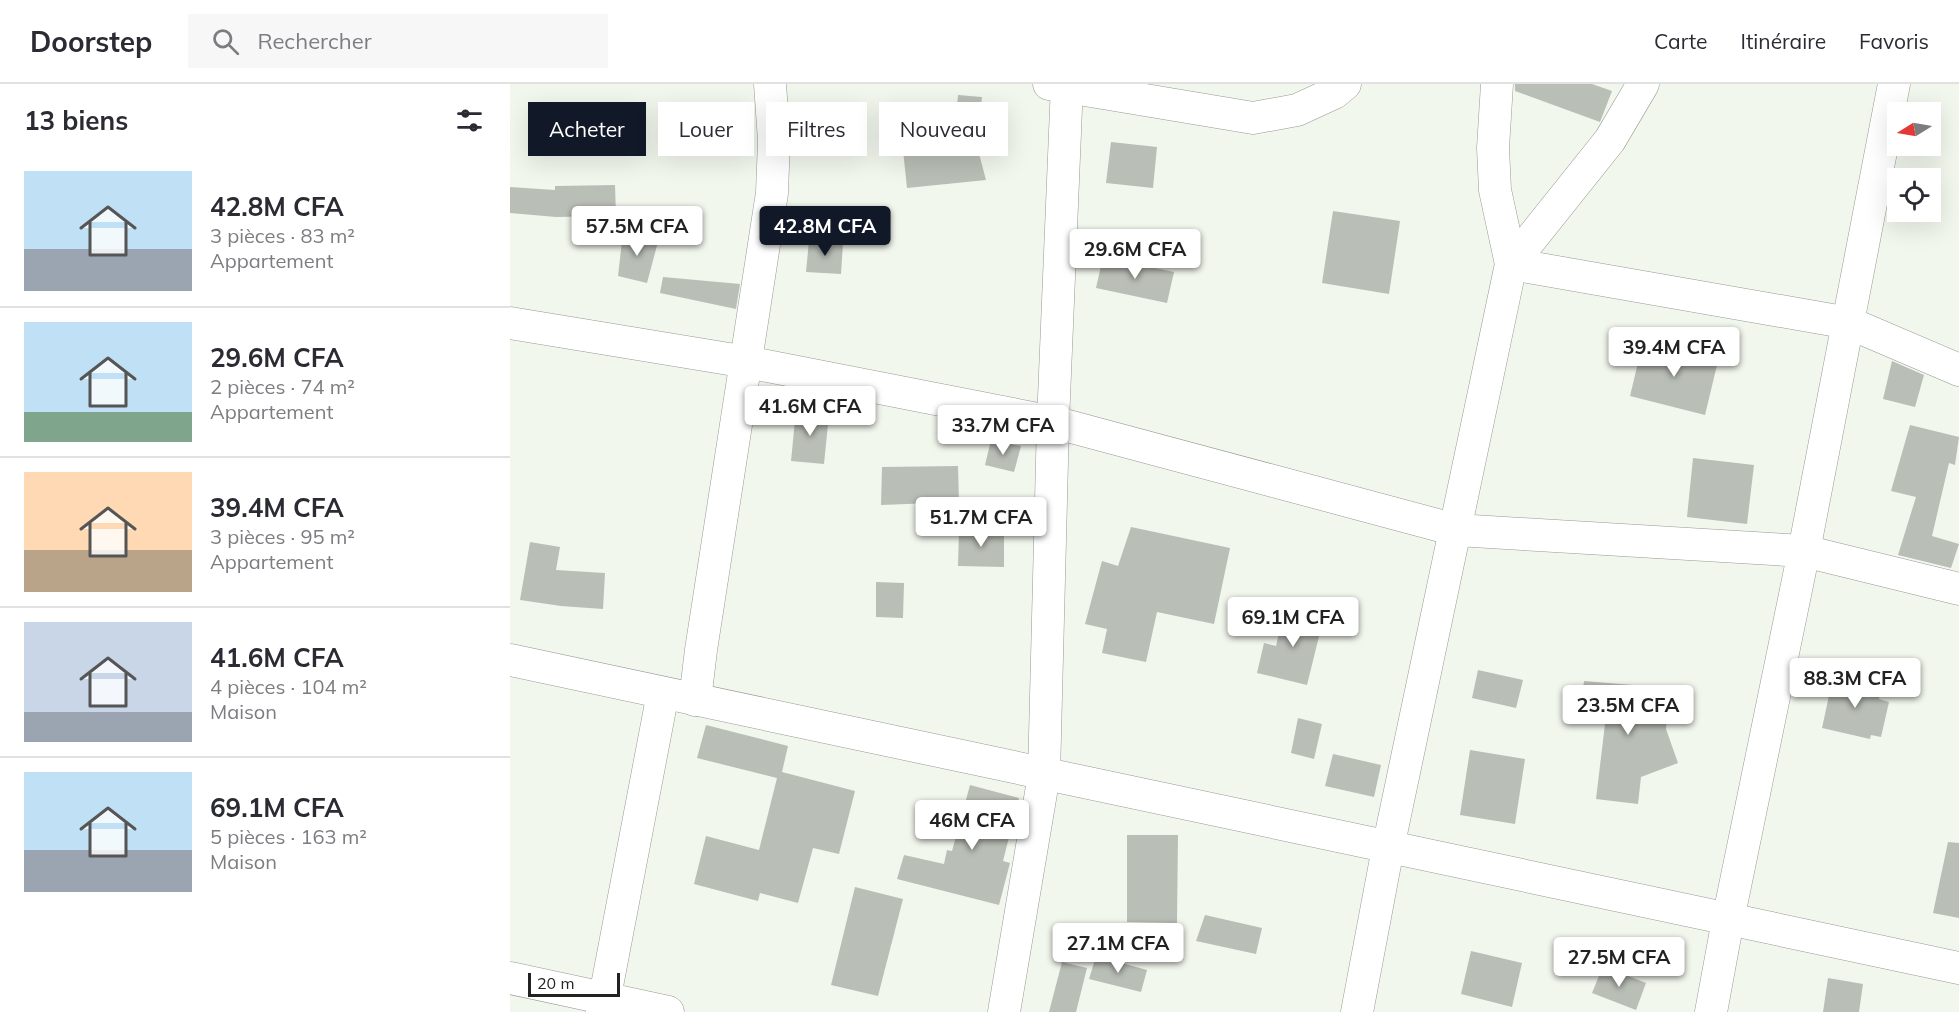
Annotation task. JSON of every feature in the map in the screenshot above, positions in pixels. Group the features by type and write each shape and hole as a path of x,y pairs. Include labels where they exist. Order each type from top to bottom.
{"street":[{"path":"695,700 772,194 774,140 770,84"},
{"path":"1005,1012 1044,775 1061,85 1253,118 1297,110 1334,93 1345,84"},
{"path":"1357,1012 1388,848 1511,264 1495,190 1493,148 1497,84"},
{"path":"1511,264 1610,140 1643,84"},
{"path":"1711,1012 1849,323 1894,84"},
{"path":"1511,264 1849,323 1959,370"},
{"path":"510,323 747,362 1053,422 1455,530 1804,551 1959,589"},
{"path":"510,660 1959,968"},
{"path":"604,1005 663,693"},
{"path":"510,978 604,1005 668,1012"}],"building":[{"path":"1515,84 1592,84 1612,91 1600,122 1515,91"},
{"path":"958,95 982,97 981,102 957,102"},
{"path":"1111,142 1157,147 1153,188 1106,183"},
{"path":"904,156 980,156 986,180 907,188"},
{"path":"615,185 616,216 556,217 510,213 510,187 555,190 555,186"},
{"path":"1333,211 1400,221 1389,294 1322,283"},
{"path":"623,232 659,238 647,283 618,276"},
{"path":"809,240 843,243 841,274 806,272"},
{"path":"1103,257 1174,272 1167,303 1096,288"},
{"path":"663,277 740,284 736,309 660,293"},
{"path":"1643,342 1718,361 1705,415 1630,396"},
{"path":"1892,361 1924,375 1915,407 1883,399"},
{"path":"796,410 829,414 824,464 791,461"},
{"path":"1910,425 1959,437 1955,465 1949,463 1932,536 1959,544 1951,568 1898,555 1916,497 1891,491"},
{"path":"991,440 1021,446 1014,472 985,465"},
{"path":"1693,458 1754,465 1747,524 1687,517"},
{"path":"958,466 959,502 881,505 882,467"},
{"path":"1131,527 1230,548 1214,624 1157,612 1146,662 1102,653 1107,629 1085,624 1102,561 1118,566"},
{"path":"959,529 1004,530 1004,567 958,566"},
{"path":"530,542 560,547 556,570 605,573 603,609 520,600"},
{"path":"876,582 904,583 903,618 876,617"},
{"path":"1288,608 1324,616 1307,685 1257,673 1264,643 1276,646 1284,611 1287,612"},
{"path":"1478,670 1523,680 1516,708 1472,698"},
{"path":"1833,677 1882,688 1879,699 1889,702 1881,737 1871,735 1870,739 1822,728"},
{"path":"1584,681 1669,688 1666,729 1678,763 1641,777 1638,804 1596,799 1605,724 1579,721"},
{"path":"1298,718 1322,724 1314,759 1291,753"},
{"path":"706,725 788,746 782,772 855,791 839,854 813,848 798,903 760,893 758,901 694,884 706,836 759,850 777,778 697,758"},
{"path":"1470,750 1525,759 1515,824 1460,815"},
{"path":"1333,754 1381,765 1374,797 1325,786"},
{"path":"970,785 1019,798 1003,861 1010,863 999,905 897,879 904,855 944,864 947,850 952,851"},
{"path":"1127,835 1178,835 1177,923 1127,922"},
{"path":"1948,842 1959,843 1959,918 1933,913"},
{"path":"855,887 903,899 878,996 831,985"},
{"path":"1205,915 1262,928 1256,954 1196,941"},
{"path":"1471,951 1522,963 1512,1007 1461,994"},
{"path":"1096,956 1147,970 1141,992 1089,979"},
{"path":"1062,962 1087,968 1076,1012 1049,1012"},
{"path":"1603,966 1646,983 1636,1010 1592,993"},
{"path":"1828,978 1863,984 1859,1012 1823,1012"}]}
